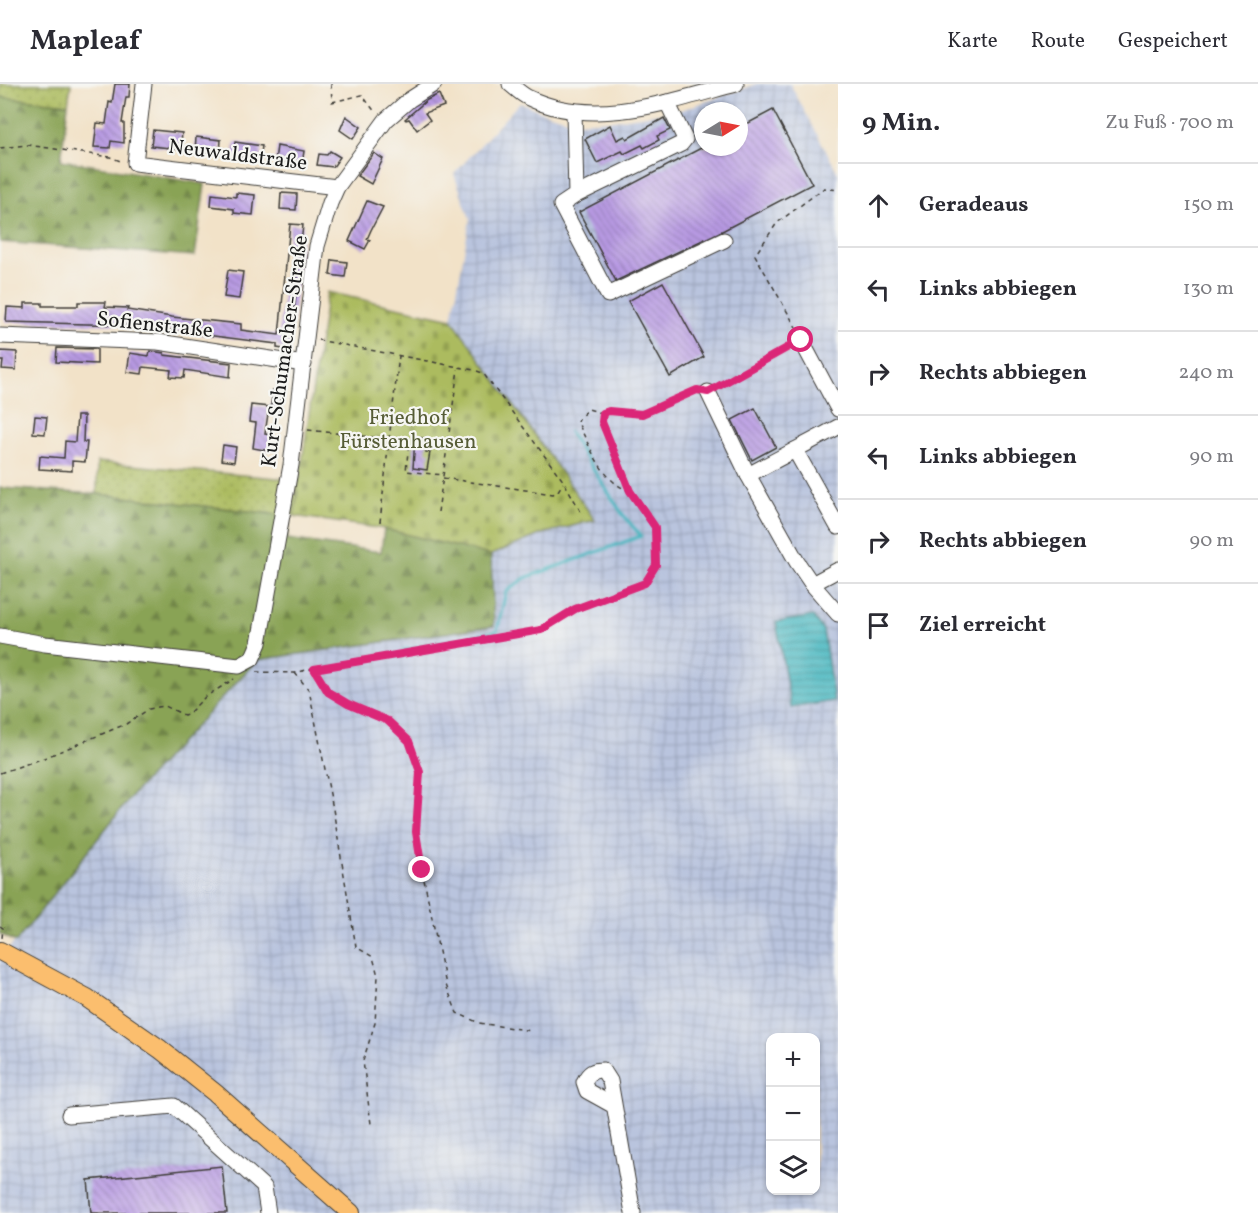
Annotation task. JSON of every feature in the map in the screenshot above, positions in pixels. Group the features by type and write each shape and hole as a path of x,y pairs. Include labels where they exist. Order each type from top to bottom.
{"main road":[{"path":"0,951 87,998 160,1049 215,1093 351,1213"}],"street":[{"path":"135,164 144,84"},
{"name":"Kurt-Schumacher-Straße","path":"0,636 45,644 239,666 252,659 259,643 291,465 317,246 330,203 337,187 384,124 409,100 434,84"},
{"path":"510,84 527,97 556,108 574,111 602,111 667,102 736,84"},
{"path":"667,102 685,139 681,144 576,195 561,205 608,295 724,240"},
{"path":"574,111 576,195"},
{"name":"Neuwaldstraße","path":"135,164 337,187"},
{"name":"Sofienstraße","path":"0,336 158,342 304,364"},
{"path":"801,340 838,409"},
{"path":"702,391 812,585 838,614"},
{"path":"748,475 838,427"},
{"path":"795,450 838,527"},
{"path":"812,585 838,570"},
{"path":"614,1106 587,1091 585,1082 588,1073 596,1070 609,1070 633,1213"},
{"path":"69,1115 174,1106 264,1187 268,1213"}],"path":[{"path":"331,84 332,102 362,95 384,124"},
{"path":"0,148 28,145 110,157 135,164"},
{"path":"630,491 605,474 577,421 588,408 603,413 609,411 642,414 702,391 803,339 755,255 777,223 824,188 838,190"},
{"path":"307,339 474,370 483,374 564,482 581,512"},
{"path":"380,522 399,356"},
{"path":"438,512 459,368"},
{"path":"251,673 259,671 295,673 541,630 575,609 645,583 656,565 655,527 630,491 602,422 603,413"},
{"path":"295,428 409,442 406,471 553,494 564,482"},
{"path":"314,669 328,692 348,704 388,721 409,741 420,772 416,832 422,870 446,985 458,1013 479,1023 532,1031"},
{"path":"295,673 309,690 333,809 356,947 373,957 378,976 375,1023 363,1061 371,1124"},
{"path":"0,773 44,758 126,724 158,706 165,706 184,716 205,697 235,679"}],"shaded area":[{"path":"757,84 790,84 838,173 838,1213 0,1213 0,960 134,793 257,660 494,626 491,555 542,534 594,520 452,319 470,219 454,174 520,102 540,111 577,122 614,120 681,110 694,106 694,156 748,156 748,102 704,102"}],"green space":[{"path":"0,84 71,84 68,104 0,97"},
{"path":"0,97 68,104 61,160 205,184 195,256 0,242"},
{"name":"Friedhof Fürstenhausen","path":"327,292 452,319 595,520 542,534 491,555 385,529 294,516"},
{"path":"97,462 299,480 294,516 97,494"},
{"path":"0,488 97,494 291,516 287,539 381,552 384,529 491,555 494,626 257,660 134,793 16,942 0,934"}],"water":[{"path":"813,616 823,630 834,701 791,708 776,622"}],"building":[{"path":"115,84 130,84 122,123 124,123 124,143 111,141 110,148 94,147 97,123 106,124 109,102 112,103"},
{"path":"439,94 444,106 425,113 430,120 417,130 409,119 405,119 427,100"},
{"path":"773,110 812,184 724,230 616,281 579,212 694,152 694,156 748,156 748,123"},
{"path":"346,116 361,127 353,139 340,130"},
{"path":"664,118 670,130 657,136 659,140 644,148 642,145 624,154 622,151 597,163 585,139 610,125 617,140 625,136 627,139"},
{"path":"153,130 182,133 180,149 151,146"},
{"path":"196,137 221,140 220,154 195,151"},
{"path":"235,142 262,146 260,160 234,156"},
{"path":"277,146 304,151 302,164 275,161"},
{"path":"330,151 340,157 333,167 317,165 319,154 327,155"},
{"path":"374,153 383,159 371,184 357,176"},
{"path":"236,193 255,195 253,215 234,213 234,209 211,206 212,194 236,197"},
{"path":"281,193 297,194 296,210 280,209"},
{"path":"367,201 383,207 367,239 370,240 365,249 349,241"},
{"path":"290,224 303,225 290,350 277,348 277,344 127,325 6,322 7,307 25,308 25,303 42,303 42,306 78,306 78,302 106,302 105,307 128,308 127,310 172,317 241,324 241,330 279,335"},
{"path":"332,260 347,262 345,277 330,275"},
{"path":"228,270 243,272 239,299 224,297"},
{"path":"663,282 704,357 670,377 628,301"},
{"path":"57,348 97,349 97,364 56,362"},
{"path":"0,351 17,352 16,370 2,369 3,361 0,361"},
{"path":"150,351 164,353 164,355 231,363 230,377 185,370 184,378 170,377 171,370 143,367 142,374 127,372 130,353 149,356"},
{"path":"273,390 282,392 279,414 270,413"},
{"path":"251,405 269,407 265,434 272,435 270,451 253,448 256,423 249,422"},
{"path":"755,408 776,447 752,460 732,420"},
{"path":"35,416 47,417 45,434 33,433"},
{"path":"77,416 84,416 83,442 87,442 85,462 72,461 72,471 39,469 40,456 64,458 65,441 75,442"},
{"path":"415,437 428,439 426,452 430,452 427,470 413,468"},
{"path":"223,445 236,447 234,462 221,460"},
{"path":"222,1166 227,1213 91,1213 88,1180"}],"waterway":[{"path":"404,650 497,631 506,592 525,578 641,536 623,515 569,432"}],"route":[{"path":"422,870 416,832 420,772 409,741 388,721 348,704 328,692 314,669 541,630 575,609 645,583 656,565 655,527 630,491 602,422 603,413 609,411 642,414 697,390 708,392 801,340"}]}
